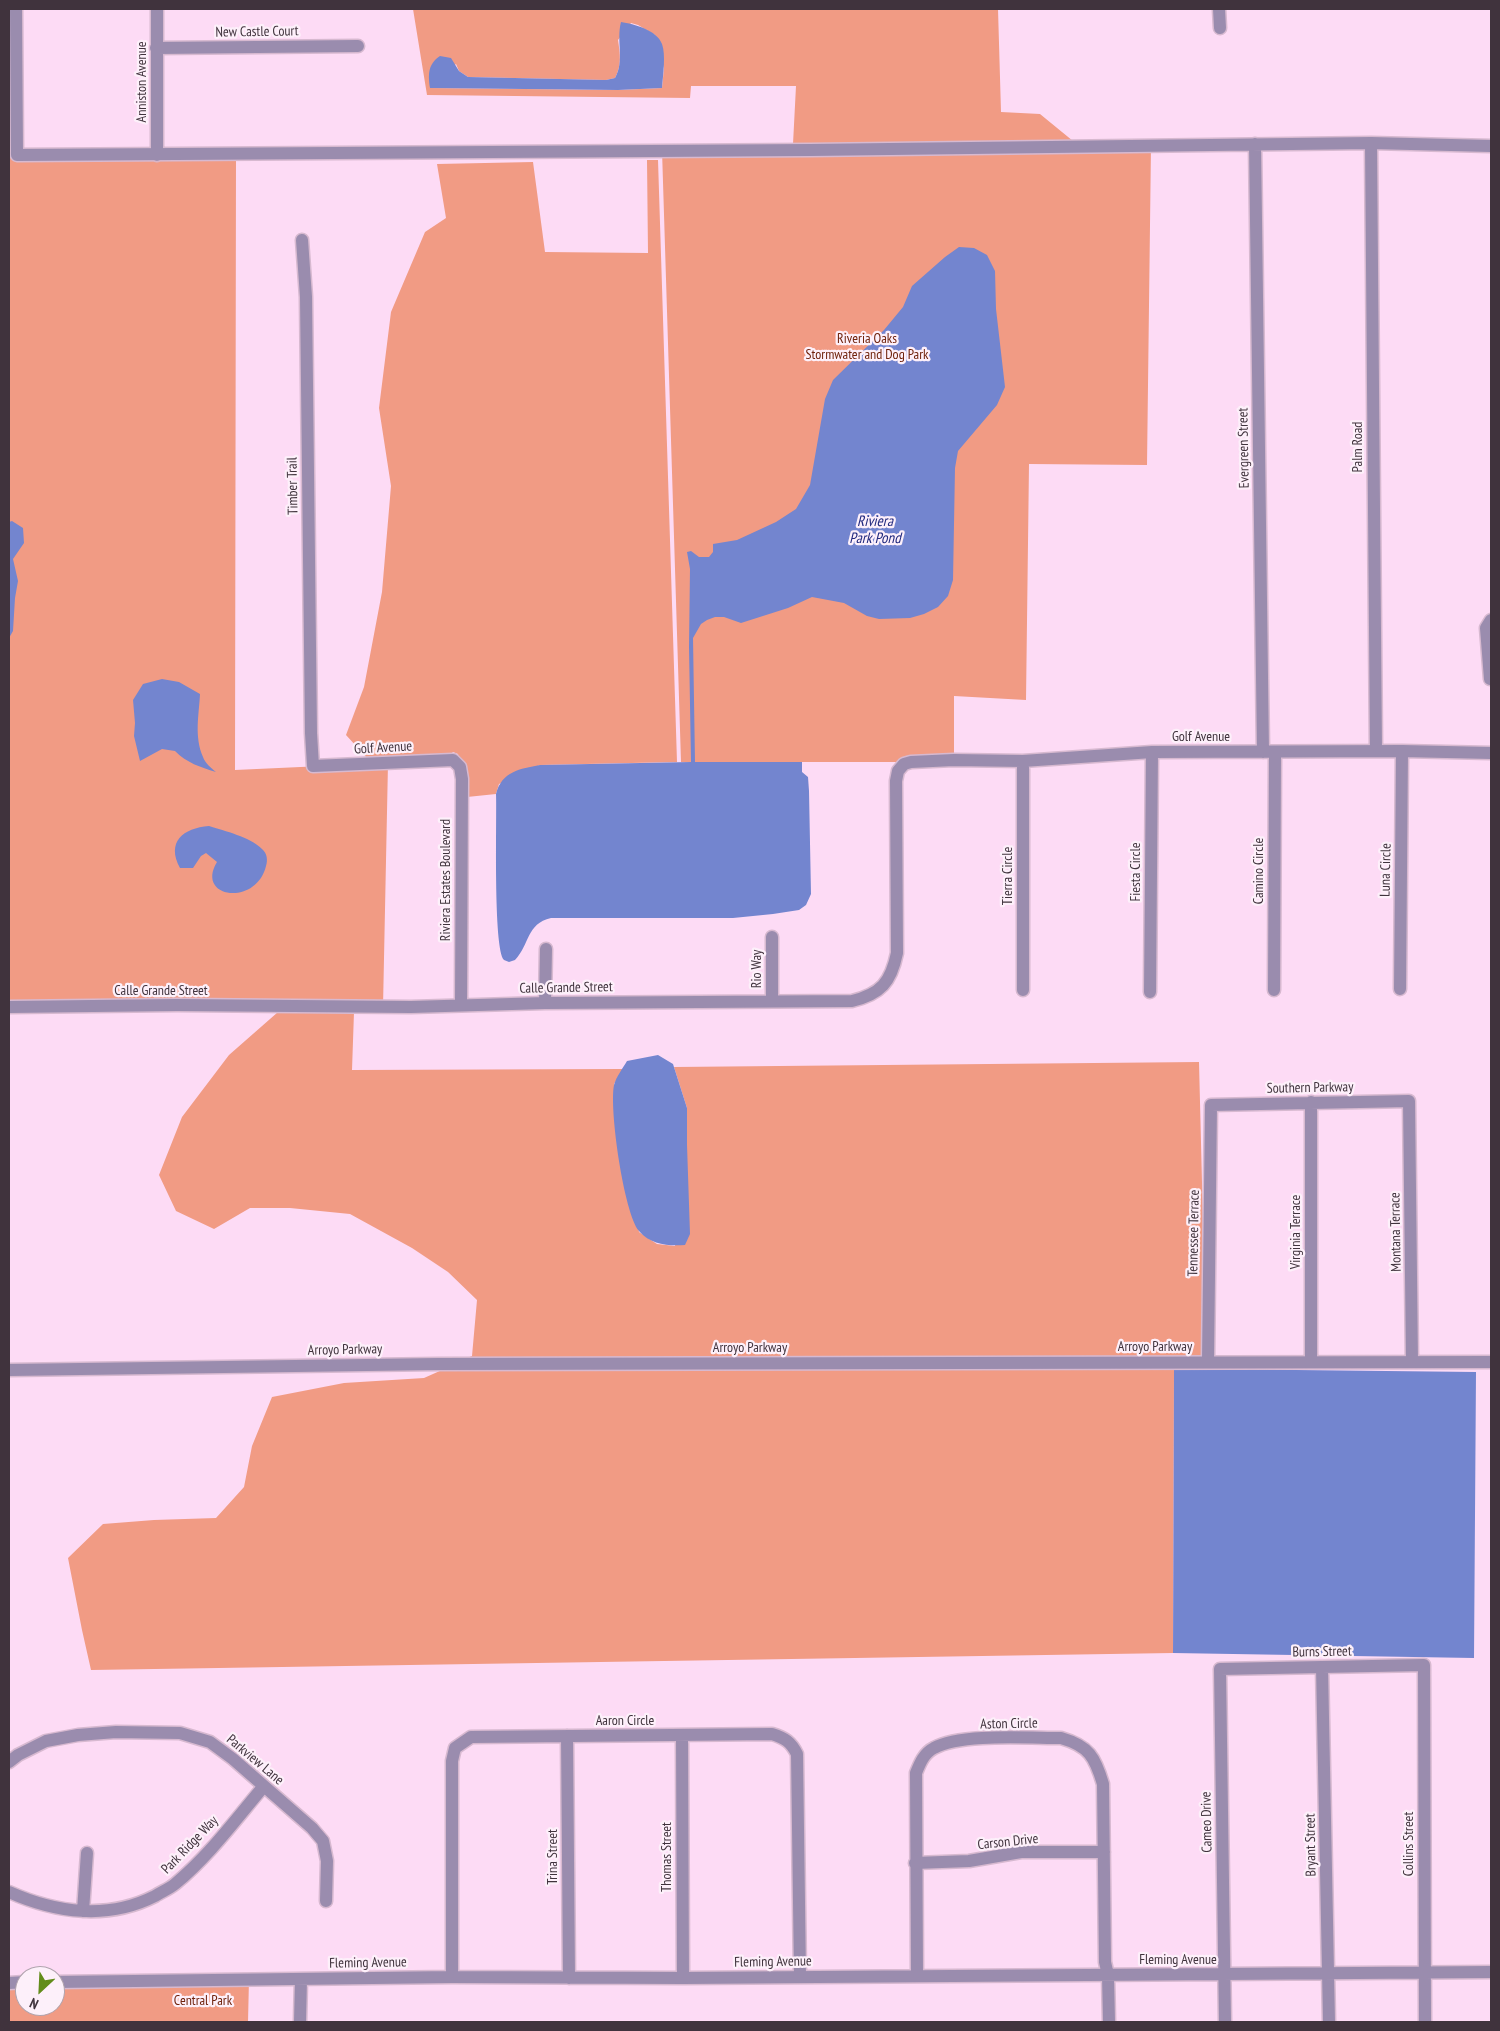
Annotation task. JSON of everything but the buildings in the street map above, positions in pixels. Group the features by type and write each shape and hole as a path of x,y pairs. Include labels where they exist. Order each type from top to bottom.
{"street":[{"path":"16,9 17,155 810,150 1371,143 1486,146"},
{"name":"Anniston Avenue","path":"157,9 158,155"},
{"path":"1220,9 1220,28"},
{"name":"New Castle Court","path":"156,48 358,46"},
{"name":"Palm Road","path":"1371,143 1376,751"},
{"name":"Evergreen Street","path":"1255,144 1269,752"},
{"name":"Timber Trail","path":"302,240 306,297 311,733 313,766"},
{"path":"1490,679 1486,628 1491,620"},
{"name":"Golf Avenue","path":"911,762 954,760 1022,761 1152,752 1402,751 1491,753"},
{"name":"Luna Circle","path":"1400,989 1402,751"},
{"name":"Fiesta Circle","path":"1150,992 1152,752"},
{"name":"Camino Circle","path":"1269,752 1274,990"},
{"name":"Golf Avenue","path":"313,766 453,760"},
{"name":"Riviera Estates Boulevard","path":"453,760 460,768 462,779 461,1004"},
{"name":"Tierra Circle","path":"1022,761 1023,990"},
{"name":"Calle Grande Street","path":"9,1007 411,1007 461,1004 852,1001 870,996 883,987 893,971 897,954 896,781 898,771 904,764 911,762"},
{"name":"Rio Way","path":"772,937 772,1001"},
{"path":"545,1003 546,949"},
{"name":"Southern Parkway","path":"1211,1105 1409,1101"},
{"name":"Montana Terrace","path":"1409,1101 1412,1362"},
{"name":"Virginia Terrace","path":"1311,1102 1311,1362"},
{"name":"Tennessee Terrace","path":"1208,1361 1211,1105"},
{"name":"Arroyo Parkway","path":"9,1370 448,1364 1208,1361 1491,1362"},
{"name":"Burns Street","path":"1220,1669 1424,1665"},
{"name":"Collins Street","path":"1424,1665 1425,2022"},
{"name":"Bryant Street","path":"1322,1667 1329,2022"},
{"name":"Cameo Drive","path":"1220,1669 1224,2022"},
{"name":"Parkview Lane","path":"9,1762 18,1755 46,1741 78,1735 116,1732 180,1733 210,1742 233,1759 312,1828 323,1841 327,1861 326,1901"},
{"name":"Aaron Circle","path":"452,1977 452,1761 455,1748 471,1737 772,1734 784,1738 792,1744 797,1754 800,1976"},
{"name":"Thomas Street","path":"682,1735 683,1978"},
{"name":"Trina Street","path":"567,1736 569,1978"},
{"name":"Aston Circle","path":"917,1976 916,1773 923,1758 932,1748 954,1740 1061,1738 1077,1742 1086,1748 1097,1763 1103,1784 1104,1962 1108,1975 1109,2022"},
{"name":"Park Ridge Way","path":"9,1892 34,1903 83,1911 97,1911 137,1905 173,1886 203,1857 264,1786"},
{"name":"Carson Drive","path":"916,1863 969,1861 1021,1852 1104,1852"},
{"path":"83,1911 87,1853"},
{"name":"Fleming Avenue","path":"65,1982 452,1977 683,1978 1491,1972"},
{"path":"300,2022 301,1979"}],"green space":[{"path":"413,9 998,9 1001,112 1040,114 1073,141 793,144 796,86 691,86 690,98 427,95","holes":["631,23 655,35 664,68 662,88 618,90 430,88 456,64 459,71 468,77 606,80 615,78 620,64 618,40"]},
{"name":"Riveria Oaks Stormwater and Dog Park","path":"1151,145 1147,465 1029,464 1026,700 954,696 954,760 911,762 681,762 662,150"},
{"path":"236,154 235,770 388,763 383,1007 9,1007 9,155"},
{"path":"647,160 658,160 677,762 540,765 499,784 496,794 467,797 458,754 453,752 451,754 367,758 346,735 364,687 382,592 391,486 379,408 391,312 425,232 446,218 437,164 533,162 545,252 648,253"},
{"path":"278,1012 354,1012 352,1070 623,1069 614,1084 639,1232 657,1244 675,1246 687,1145 687,1108 674,1067 1199,1062 1204,1263 1202,1356 467,1358 472,1356 477,1300 448,1272 412,1248 350,1214 290,1208 250,1208 214,1229 176,1211 159,1175 182,1117 229,1055"},
{"path":"1206,1369 1174,1370 1173,1653 91,1670 68,1558 103,1524 216,1518 244,1487 252,1446 272,1397 344,1383 424,1378 442,1370"},
{"name":"Central Park","path":"249,1979 248,2022 9,2022 9,1982 15,1982 15,2016 65,2016 65,1982"}],"water":[{"path":"621,22 644,28 659,39 664,54 662,88 618,90 430,88 431,66 440,56 451,58 459,71 468,77 606,80 615,78 620,58 619,36"},
{"name":"Riviera Park Pond","path":"959,247 974,248 987,255 995,271 996,309 1005,387 997,405 958,451 955,468 953,580 948,596 938,607 924,614 910,618 879,619 867,616 844,603 812,597 788,608 741,623 724,617 715,617 701,624 693,638 695,762 802,762 802,772 808,777 809,791 811,894 806,905 799,910 733,918 551,918 537,925 515,960 509,962 504,960 498,932 496,881 496,794 499,786 513,772 540,765 691,762 690,569 687,552 691,551 699,557 709,557 713,552 713,544 737,540 776,522 796,509 810,485 825,399 833,380 884,330 903,307 912,286"},
{"path":"12,521 23,528 24,543 13,559 18,581 13,631 9,638 9,522"},
{"path":"162,679 179,682 200,694 198,726 200,749 208,765 216,772 189,762 175,751 162,749 140,761 134,736 133,700 143,684"},
{"path":"209,826 244,838 265,852 266,866 260,879 251,888 230,893 220,890 214,884 212,874 217,862 206,853 201,856 193,868 180,868 175,851 176,844 180,838 192,830"},
{"path":"658,1055 673,1064 687,1108 690,1234 685,1245 660,1244 644,1236 639,1231 633,1221 628,1204 619,1160 613,1097 615,1082 627,1061"},
{"path":"1174,1370 1476,1372 1474,1658 1173,1653"}]}
